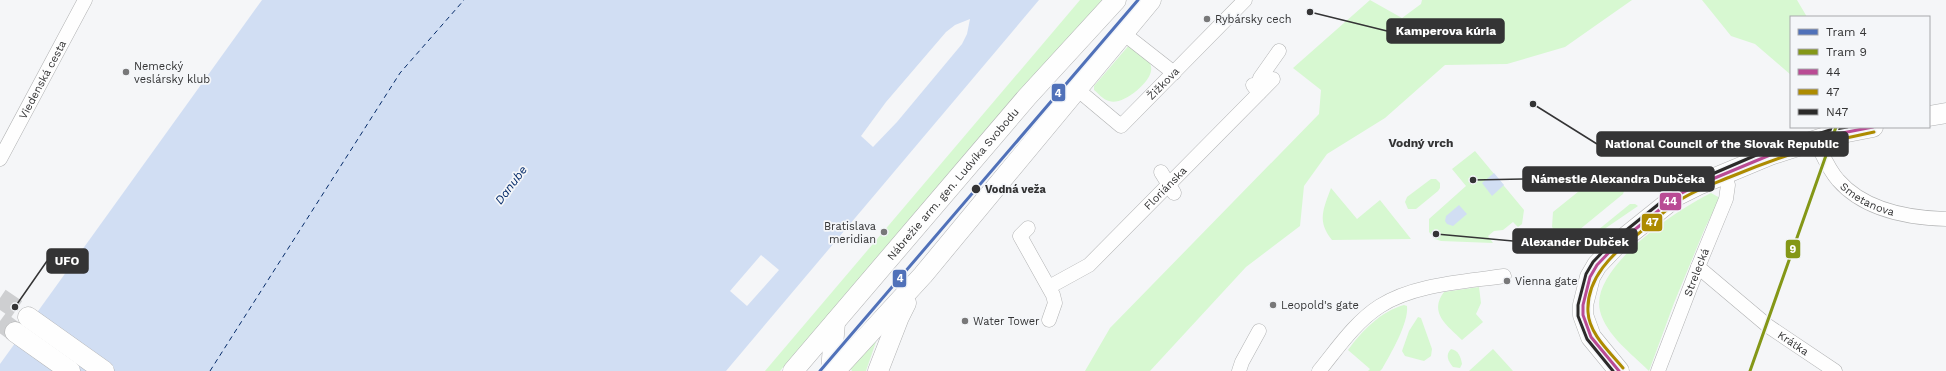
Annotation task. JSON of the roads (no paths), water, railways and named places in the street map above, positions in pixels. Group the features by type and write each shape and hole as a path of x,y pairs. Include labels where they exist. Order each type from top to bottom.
{"main road":[{"name":"Nábrežie arm. gen. Ludvíka Svobodu","path":"795,369 1028,97 1116,0"},
{"path":"835,371 923,276 1078,90 1123,33 1152,0"},
{"path":"1930,116 1946,113"},
{"path":"1619,371 1596,345 1586,326 1583,305 1590,277 1597,265 1618,243 1661,207 1678,195 1766,156 1815,140 1869,128"},
{"path":"878,371 899,317 915,287 923,276"},
{"path":"28,317 104,371"},
{"path":"831,371 836,322"},
{"path":"15,332 70,371"},
{"path":"795,369 815,367 825,371"}],"street":[{"name":"Viedenská cesta","path":"0,159 85,0"},
{"name":"Žižkova","path":"1078,90 1121,126 1245,0"},
{"path":"1123,33 1174,73"},
{"path":"1256,89 1260,78 1279,51"},
{"name":"Floriánska","path":"1049,287 1089,265 1171,189 1256,89 1273,79"},
{"name":"Smetanova","path":"1815,140 1834,175 1843,186 1853,193 1881,208 1897,214 1946,219"},
{"path":"1161,172 1171,189"},
{"name":"Strelecká","path":"1658,371 1726,199 1728,185 1724,174"},
{"path":"1028,228 1020,236 1053,295 1054,304 1049,320"},
{"name":"Krátka","path":"1698,267 1768,326 1835,371"},
{"path":"1319,371 1360,322 1380,306 1409,293 1445,285 1504,276"},
{"path":"1239,371 1242,362 1259,331"}],"water":[{"name":"Danube","path":"262,0 1039,0 726,371 0,371 0,364"},
{"path":"1494,173 1504,185 1492,196 1482,183"},
{"path":"1459,205 1467,214 1453,226 1447,224 1445,221 1446,216"}],"tunnel":[{"path":"0,298 28,317"},
{"path":"0,321 15,332"}],"tram line":[{"name":"4","path":"820,371 1138,0"},
{"name":"9","path":"1750,371 1836,128"}],"place":[{"name":"Kamperova kúria","path":"1310,12"},
{"name":"Rybársky cech","path":"1207,19"},
{"name":"Nemecký veslársky klub","path":"126,72"},
{"name":"National Council of the Slovak Republic","path":"1533,104"},
{"name":"Námestie Alexandra Dubčeka","path":"1473,180"},
{"name":"Vodná veža","path":"976,189"},
{"name":"Bratislava meridian","path":"884,232"},
{"name":"Alexander Dubček","path":"1436,234"},
{"name":"Vienna gate","path":"1507,281"},
{"name":"Leopold's gate","path":"1273,305"},
{"name":"UFO","path":"15,307"},
{"name":"Water Tower","path":"965,321"}],"district":[{"name":"Vodný vrch","path":"1421,143"}]}
